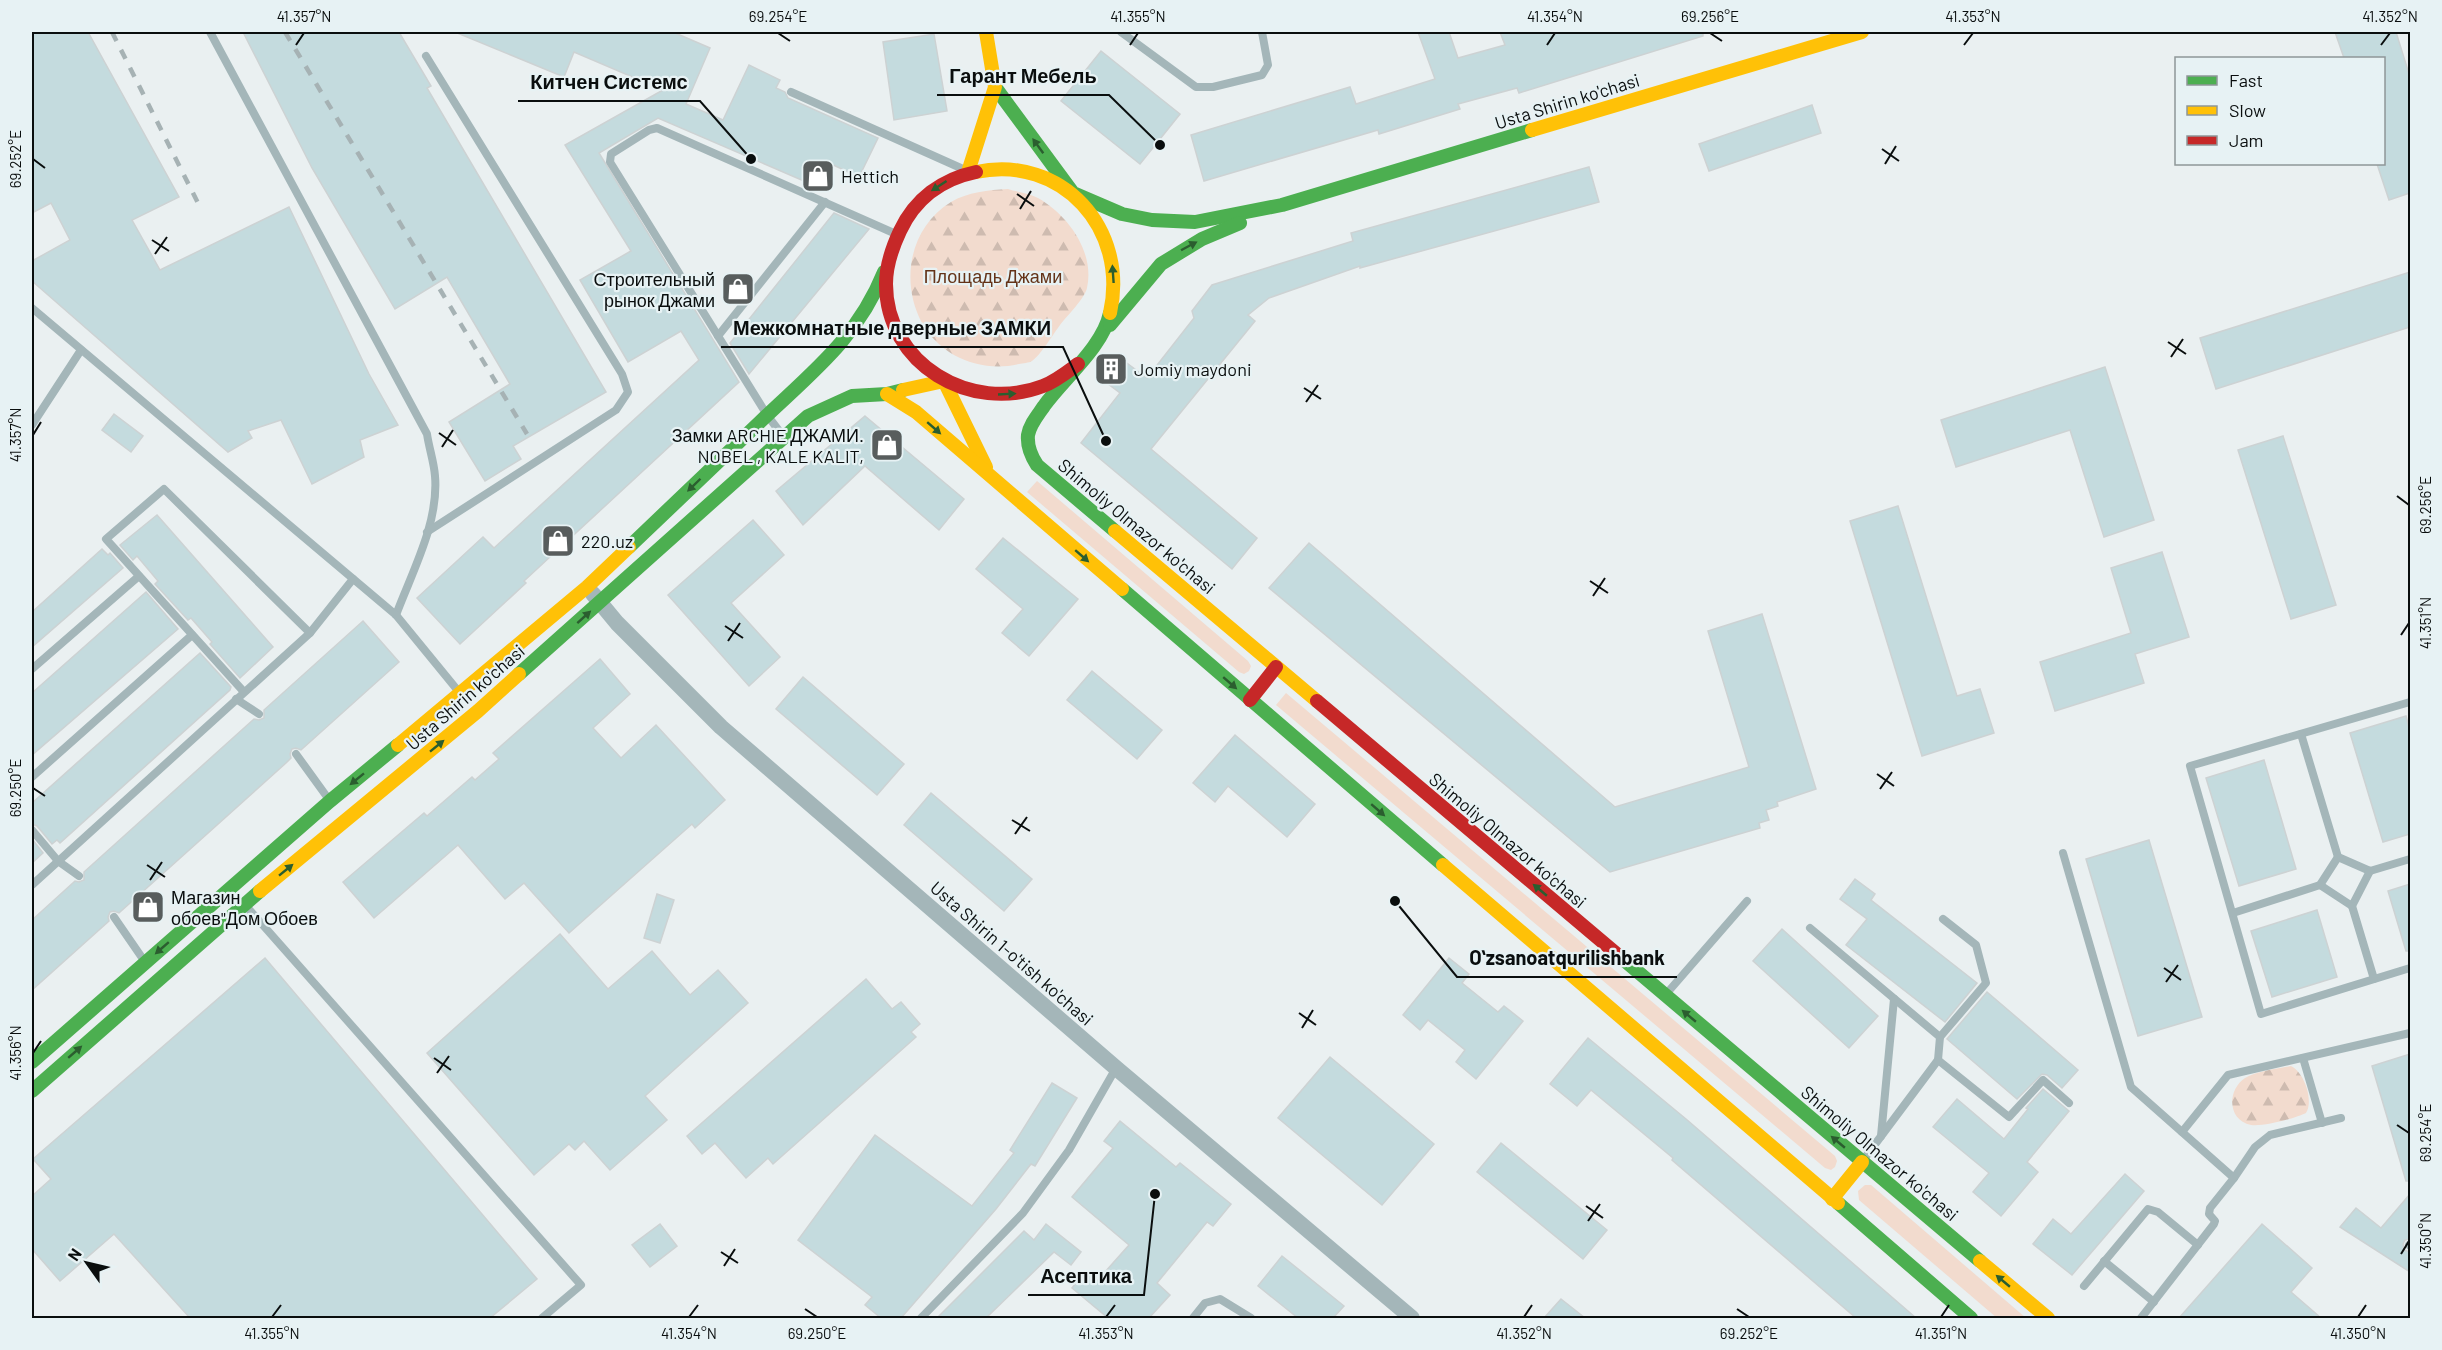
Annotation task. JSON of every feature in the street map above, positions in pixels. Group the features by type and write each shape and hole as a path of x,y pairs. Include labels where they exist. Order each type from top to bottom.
{"main road":[{"path":"968,172 995,87 986,32"},
{"name":"Usta Shirin ko'chasi","path":"1105,331 1148,276 1175,253 1202,239 1282,206 1837,35 1862,32"},
{"path":"995,87 1104,233 1111,255 1114,279 1112,303 1105,331 1078,364 1058,379 1038,389 1015,394 992,395 969,391 944,381 912,354 899,334 890,313 886,290 887,266 896,234 914,207 939,185 968,172 990,167 1034,172 1073,193"},
{"name":"Usta Shirin ko'chasi","path":"1073,193 1122,214 1152,220 1194,222 1282,206"},
{"name":"Usta Shirin ko'chasi","path":"32,1091 470,703 767,415 813,374 856,326 873,298 887,266"},
{"name":"Shimoliy Olmazor ko'chasi","path":"1078,364 1032,423 1028,433 1030,455 1037,465 2048,1318"},
{"path":"944,381 992,478"},
{"name":"Usta Shirin ko'chasi","path":"32,1062 330,801 470,703 600,603 735,479 808,416 852,396 887,394 944,381"},
{"path":"887,394 916,412 1971,1318"},
{"path":"1250,700 1276,667"},
{"path":"1832,1199 1862,1162"}],"street":[{"name":"Usta Shirin 1-o'tish ko'chasi","path":"588,587 617,623 721,727 1116,1068 1412,1318"}],"lane":[{"path":"210,32 427,434 435,476 433,504 427,532 396,615"},
{"path":"1121,32 1196,87 1206,88 1262,75 1268,65 1262,32"},
{"path":"426,56 622,374 628,392 616,410 427,532"},
{"path":"791,92 968,172"},
{"path":"784,438 767,415 610,162 611,154 649,130 657,128 896,234"},
{"path":"718,336 825,202"},
{"path":"32,308 396,615 470,703"},
{"path":"32,425 81,350"},
{"path":"244,692 106,539 164,489 310,633"},
{"path":"32,669 139,576"},
{"path":"32,885 310,633 352,579"},
{"path":"32,777 192,635"},
{"path":"236,699 259,714"},
{"path":"2410,702 2190,766 2261,1014 2410,969"},
{"path":"2233,913 2320,885 2338,857 2301,734"},
{"path":"296,754 330,801"},
{"path":"32,830 58,861 79,876"},
{"path":"2063,853 2131,1087 2234,1178"},
{"path":"2338,857 2370,871 2410,859"},
{"path":"2352,906 2370,871"},
{"path":"2320,885 2352,906 2374,979"},
{"path":"230,888 581,1285 542,1318"},
{"path":"1665,995 1747,901"},
{"path":"114,916 145,963"},
{"path":"1862,1162 1938,1060 1940,1037 1986,983 1976,945 1943,919"},
{"path":"1810,928 1940,1037"},
{"path":"1881,1136 1894,999"},
{"path":"2182,1132 2228,1075 2410,1033"},
{"path":"2303,1058 2322,1123"},
{"path":"1938,1060 2009,1118 2043,1080 2069,1103"},
{"path":"921,1318 1023,1213 1069,1150 1116,1068"},
{"path":"2141,1318 2215,1222 2209,1214 2210,1208 2255,1147 2270,1135 2341,1118"},
{"path":"2084,1286 2148,1209 2158,1212 2198,1245"},
{"path":"2104,1261 2154,1302"},
{"path":"1192,1318 1205,1303 1220,1299 1251,1318"}],"green space":[{"name":"Площадь Джами","path":"1008,189 1038,198 1069,224 1083,248 1087,261 1087,288 1083,297 1043,350 1031,362 991,366 964,360 940,345 930,335 915,307 910,274 912,257 918,241 926,226 937,213 951,202 964,196"},
{"path":"1037,481 1248,661 1251,666 1249,671 1244,674 1239,672 1027,492"},
{"path":"1286,693 1835,1156 1837,1161 1835,1167 1831,1170 1825,1168 1276,705"},
{"path":"2291,1066 2304,1080 2309,1101 2306,1113 2263,1125 2251,1125 2237,1117 2232,1104 2239,1083 2245,1078 2267,1070"},
{"path":"1865,1185 1871,1185 2026,1318 1997,1318 1859,1200 1858,1191"}],"building":[{"path":"32,32 88,32 179,197 132,220 160,270 289,207 369,374 398,425 360,440 364,457 312,484 281,420 248,431 252,438 228,452 32,281 32,261 70,240 51,203 32,213"},
{"path":"243,32 399,32 431,86 427,88 606,392 513,446 521,459 485,481 449,422 510,384 447,277 395,309 312,168"},
{"path":"455,32 673,32 710,48 686,104 723,120 749,65 780,80 776,88 785,92 788,98 878,138 859,177 829,163 820,188 658,118 599,153 739,382 524,581 526,583 460,644 417,598 483,537 494,548 699,360 681,331 628,362 580,280 631,251 565,145 663,90 574,52 564,77"},
{"path":"1418,32 1449,32 1458,58 1505,45 1500,32 1703,32 1703,36 1519,93 1517,88 1458,104 1460,109 1379,134 1378,130 1204,181 1191,135 1350,87 1356,104 1435,79"},
{"path":"2335,32 2396,32 2410,77 2410,193 2389,200 2377,165 2385,165 2385,57 2344,57"},
{"path":"934,34 947,111 894,120 883,42"},
{"path":"1101,51 1180,114 1140,164 1061,101"},
{"path":"1812,105 1821,133 1709,171 1699,144"},
{"path":"1589,167 1599,202 1360,268 1360,266 1269,298 1248,315 1255,321 1151,449 1257,538 1232,569 1081,443 1120,393 1099,377 1116,355 1147,378 1194,318 1192,311 1212,285 1353,241 1351,233"},
{"path":"834,213 869,229 749,374 730,343"},
{"path":"2410,272 2410,327 2216,389 2200,338"},
{"path":"2105,367 2154,520 2104,537 2070,430 1956,467 1941,420"},
{"path":"114,414 143,436 131,452 102,430"},
{"path":"865,416 964,499 939,530 865,466 803,525 776,491"},
{"path":"2283,436 2336,605 2291,619 2238,450"},
{"path":"1898,506 1957,696 1980,689 1994,733 1922,756 1850,521"},
{"path":"157,515 273,647 240,678 191,618 188,620 155,584 158,581 137,556 133,560 120,545"},
{"path":"753,520 784,555 731,603 780,657 749,686 668,595"},
{"path":"1003,538 1078,599 1029,656 1002,633 1023,609 976,569"},
{"path":"1309,543 1615,807 1749,767 1708,631 1762,614 1816,789 1777,802 1778,806 1766,810 1769,820 1759,823 1760,828 1610,872 1269,588"},
{"path":"102,549 108,555 110,553 123,568 32,647 32,612"},
{"path":"2162,552 2189,637 2135,654 2144,683 2055,711 2040,662 2131,633 2111,568"},
{"path":"146,592 178,629 32,755 32,693"},
{"path":"363,621 399,662 301,750 292,749 291,758 286,763 119,913 110,912 109,921 32,990 32,920 75,881 84,880 84,872 254,719 264,718 264,710"},
{"path":"200,653 231,687 230,690 60,843 57,840 52,844 37,826 32,824 32,803"},
{"path":"600,659 630,694 593,728 621,758 656,725 725,800 695,828 692,824 569,933 524,883 505,899 458,845 374,918 343,882 424,813 427,816 472,777 475,780 499,759 493,753"},
{"path":"1092,671 1162,730 1137,759 1067,700"},
{"path":"803,677 904,764 877,795 776,709"},
{"path":"2406,716 2410,731 2410,834 2383,842 2350,733"},
{"path":"1235,735 1315,804 1287,837 1228,786 1215,802 1193,783"},
{"path":"2264,760 2296,869 2239,886 2206,778"},
{"path":"931,793 1032,879 1004,911 904,825"},
{"path":"32,839 43,853 32,863"},
{"path":"2149,840 2202,1017 2138,1036 2086,859"},
{"path":"1855,879 1875,894 1871,900 1977,983 1945,1022 1846,945 1867,919 1840,899"},
{"path":"2410,884 2410,951 2406,951 2388,891"},
{"path":"657,894 674,900 660,943 644,938"},
{"path":"2317,910 2337,977 2272,997 2251,931"},
{"path":"1782,929 1878,1016 1849,1048 1753,961"},
{"path":"560,934 608,989 652,951 690,995 718,970 748,1003 645,1096 667,1120 610,1170 584,1141 575,1150 569,1144 534,1175 427,1053"},
{"path":"265,958 537,1279 490,1318 190,1318 114,1234 60,1281 32,1249 32,1196 51,1179 33,1159"},
{"path":"1449,958 1469,974 1462,983 1498,1012 1504,1006 1523,1021 1476,1079 1456,1062 1465,1050 1428,1020 1420,1030 1403,1015"},
{"path":"866,979 892,1009 901,1002 920,1024 911,1032 916,1037 773,1164 768,1158 746,1178 715,1143 702,1154 687,1136"},
{"path":"1987,992 2078,1070 2062,1088 2047,1075 2042,1074 2017,1099 1947,1039"},
{"path":"1588,1038 1686,1119 1916,1318 1856,1318 1672,1160 1673,1158 1591,1090 1577,1106 1550,1084"},
{"path":"2410,1054 2410,1181 2406,1181 2372,1066"},
{"path":"1330,1057 1434,1144 1382,1205 1278,1118"},
{"path":"1052,1083 1077,1098 1035,1166 1031,1164 996,1209 901,1318 881,1318 865,1305 872,1297 798,1240 875,1135 972,1206 1014,1153 1010,1150"},
{"path":"2043,1089 2069,1111 2027,1162 2038,1172 2001,1216 1973,1192 1989,1173 1933,1127 1957,1099 2004,1139"},
{"path":"1120,1121 1176,1167 1180,1163 1231,1204 1213,1226 1207,1222 1157,1283 1170,1295 1149,1318 1108,1318 1072,1288 1086,1271 1097,1281 1129,1245 1072,1197 1113,1148 1104,1141"},
{"path":"1501,1143 1607,1230 1583,1259 1477,1172"},
{"path":"2125,1174 2144,1191 2072,1275 2033,1244 2053,1219 2071,1234"},
{"path":"2410,1194 2410,1239 2405,1240 2403,1244 2404,1250 2410,1252 2410,1272 2340,1227 2356,1208 2381,1228"},
{"path":"660,1224 677,1246 650,1267 632,1245"},
{"path":"1046,1224 1081,1252 1071,1265 1054,1252 986,1318 937,1318 1024,1231 1034,1240"},
{"path":"2262,1224 2312,1268 2291,1292 2321,1318 2179,1318"},
{"path":"1282,1256 1344,1306 1333,1318 1298,1318 1258,1286"},
{"path":"1561,1299 1585,1318 1544,1318"}],"railway":[{"path":"112,32 198,203"},
{"path":"285,32 527,434"}],"traffic: fast":[{"path":"995,87 1073,193 1122,214 1152,220 1195,222 1282,205 1532,130"},
{"path":"1110,325 1161,264 1202,239 1240,223"},
{"path":"629,547 831,354 860,317 884,272"},
{"path":"1110,313 1100,338 1034,420 1028,439 1030,451 1037,465 1115,531"},
{"path":"519,674 808,416 852,396 887,394 903,390"},
{"path":"1122,589 1443,865"},
{"path":"32,1062 330,801 398,745"},
{"path":"32,1091 260,891"},
{"path":"1618,955 1980,1261"},
{"path":"1838,1203 1971,1318"}],"traffic: slow":[{"path":"968,172 995,87 986,32"},
{"path":"1532,130 1862,32"},
{"path":"976,172 1007,169 1036,175 1061,187 1082,204 1099,227 1109,253 1113,282 1110,313"},
{"path":"903,390 944,381 986,467"},
{"path":"887,394 916,412 1122,589"},
{"path":"1115,531 1317,701"},
{"path":"398,745 587,587 629,547"},
{"path":"260,891 478,711 519,674"},
{"path":"1443,865 1838,1203"},
{"path":"1832,1199 1862,1162"},
{"path":"1980,1261 2048,1318"}],"traffic: jam":[{"path":"976,172 952,180 931,192 913,209 894,244 886,284 890,312 900,338 917,359 937,376 962,387 988,393 1016,393 1043,386 1078,364"},
{"path":"1250,700 1276,667"},
{"path":"1317,701 1618,955"}],"place":[{"name":"Гарант Мебель","path":"1160,145"},
{"name":"Китчен Системс","path":"751,159"},
{"name":"Hettich","path":"818,176"},
{"name":"Строительный рынок Джами","path":"738,289"},
{"name":"Jomiy maydoni","path":"1111,369"},
{"name":"Межкомнатные дверные ЗАМКИ","path":"1106,441"},
{"name":"Замки ARCHIE ДЖАМИ. NOBEL , KALE KALIT,","path":"887,445"},
{"name":"220.uz","path":"558,541"},
{"name":"Oʻzsanoatqurilishbank","path":"1395,901"},
{"name":"Магазин обоев\"Дом Обоев","path":"148,907"},
{"name":"Асептика","path":"1155,1194"}]}
